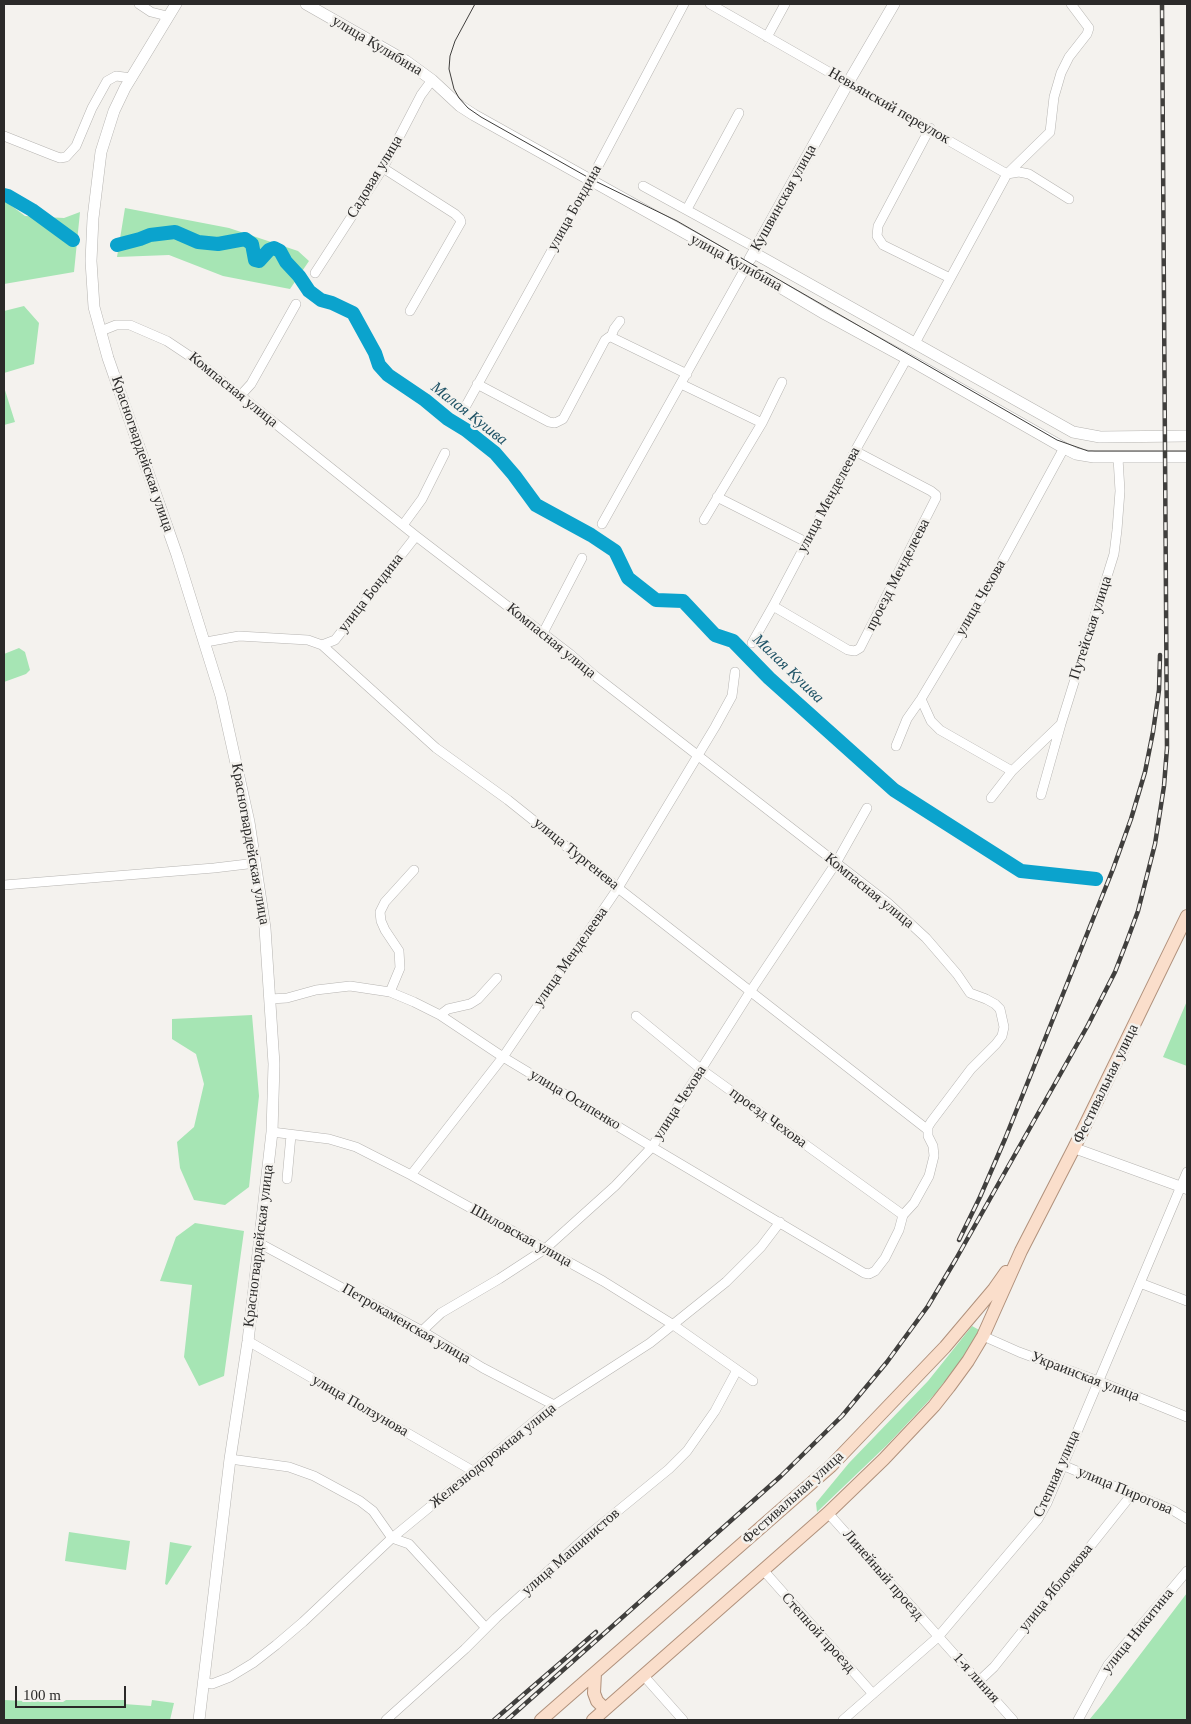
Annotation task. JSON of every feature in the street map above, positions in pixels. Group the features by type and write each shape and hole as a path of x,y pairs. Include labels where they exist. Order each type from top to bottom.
{"main road":[{"name":"Красногвардейская улица","path":"176,4 125,88 114,111 101,152 93,218 92,282 94,307 100,331 206,642 221,696 249,822 265,928 274,1064 272,1132 248,1341 230,1459 199,1720"},
{"name":"улица Кулибина","path":"306,4 406,61 432,80 460,106 474,115 1064,448 1076,454 1094,457 1187,457"},
{"name":"Кушвинская улица","path":"746,267 894,4"},
{"name":"улица Кулибина","path":"755,251 1073,432 1100,437 1187,436"},
{"name":"Фестивальная улица","path":"593,1720 828,1513 884,1459 934,1406 968,1361 992,1318 1021,1251 1074,1148 1187,916"},
{"name":"Фестивальная улица","path":"541,1720 831,1466 912,1383 994,1289 1021,1251"},
{"path":"977,1309 989,1314 992,1318"},
{"path":"595,1673 594,1693 597,1701 605,1710"}],"street":[{"path":"139,4 151,12 168,16"},
{"name":"улица Бондина","path":"463,412 591,180 684,4"},
{"name":"Невьянский переулок","path":"710,4 930,128 1007,174 1019,172 1030,174 1069,199"},
{"path":"767,37 785,4"},
{"path":"915,343 1007,174 1050,132 1054,97 1061,74 1069,57 1087,34 1089,28 1071,4"},
{"path":"4,136 60,158 66,157 80,139 92,108 107,81 116,76 132,78"},
{"name":"Садовая улица","path":"315,272 383,168 421,95 432,80"},
{"path":"687,209 739,113"},
{"path":"930,128 878,226 877,236 883,245 950,278"},
{"path":"383,168 455,214 461,222 410,311"},
{"path":"643,186 687,209 755,251"},
{"name":"Кушвинская улица","path":"602,524 746,267"},
{"path":"240,396 251,384 296,304"},
{"path":"477,384 549,422 555,423 560,421 566,415 605,340 611,337 620,321"},
{"name":"Компасная улица","path":"100,331 124,324 140,328 183,350 416,536 888,903 926,938 957,974 970,994 986,999 1000,1009 1004,1027 1002,1036 957,1085 930,1122 928,1130"},
{"path":"611,337 687,374"},
{"name":"улица Менделеева","path":"752,642 907,358"},
{"path":"704,520 762,423 782,382"},
{"path":"681,384 762,423"},
{"name":"улица Чехова","path":"896,746 907,719 991,582 1064,448"},
{"name":"проезд Менделеева","path":"773,606 848,650 855,651 860,648 936,495 855,451"},
{"path":"403,525 422,499 445,453"},
{"name":"Путейская улица","path":"1041,795 1114,554 1120,491 1118,458"},
{"path":"717,497 806,542"},
{"name":"улица Бондина","path":"322,646 335,640 416,536"},
{"path":"543,633 582,558"},
{"name":"улица Тургенева","path":"206,642 240,636 308,640 322,646 436,748 508,800 928,1130"},
{"name":"улица Менделеева","path":"411,1175 503,1056 618,888 732,696 735,672"},
{"path":"920,700 931,721 940,730 1012,771"},
{"path":"992,798 1012,771 1061,724"},
{"name":"улица Чехова","path":"422,1332 441,1313 545,1249 615,1186 652,1147 750,992 836,863 867,808"},
{"path":"4,885 256,863"},
{"path":"390,992 400,968 399,951 385,930 380,912 385,902 414,870"},
{"path":"440,1016 448,1009 470,1004 478,999 497,978"},
{"name":"улица Осипенко","path":"270,999 288,998 316,990 350,986 390,992 440,1016 652,1147 864,1273 869,1274 875,1271 885,1258 899,1230 903,1215"},
{"name":"проезд Чехова","path":"636,1016 702,1070 903,1215"},
{"path":"903,1215 914,1203 930,1176 933,1166 933,1146 928,1136 928,1130"},
{"name":"Шиловская улица","path":"272,1132 329,1139 356,1147 411,1175 603,1281 672,1324 753,1380"},
{"path":"287,1179 291,1135"},
{"path":"1074,1148 1184,1188"},
{"name":"Степная улица","path":"843,1720 938,1637 1034,1525 1047,1503 1140,1282 1184,1188 1187,1172"},
{"name":"Железнодорожная улица","path":"203,1682 212,1684 221,1682 253,1663 303,1622 392,1538 554,1405 650,1342 726,1282 761,1247 780,1222"},
{"name":"Петрокаменская улица","path":"259,1243 422,1332 483,1368 554,1405"},
{"path":"1140,1282 1187,1301"},
{"name":"Украинская улица","path":"983,1336 1019,1352 1187,1417"},
{"name":"улица Ползунова","path":"248,1341 473,1472"},
{"name":"улица Машинистов","path":"386,1720 466,1649 486,1628 586,1537 669,1469 687,1451 715,1411 737,1370"},
{"path":"230,1459 289,1467 314,1476 367,1506 392,1538 409,1544 486,1628"},
{"name":"улица Пирогова","path":"1062,1465 1174,1511 1187,1519"},
{"name":"улица Яблочкова","path":"979,1681 994,1667 1132,1494"},
{"name":"Линейный проезд","path":"828,1513 938,1637"},
{"name":"Степной проезд","path":"764,1571 873,1694"},
{"name":"улица Никитина","path":"1078,1720 1108,1665 1187,1571"},
{"name":"1-я линия","path":"938,1637 1013,1720"},
{"path":"643,1675 683,1720"}],"green space":[{"path":"4,200 25,216 64,218 80,212 74,272 4,284"},
{"path":"125,208 229,228 298,251 309,261 290,289 223,276 169,255 117,257"},
{"path":"24,306 39,323 34,364 4,373 4,311"},
{"path":"4,387 15,422 4,425"},
{"path":"19,648 25,652 30,670 26,674 4,682 4,654"},
{"path":"1187,1001 1187,1066 1163,1057"},
{"path":"252,1015 259,1096 249,1187 225,1205 194,1200 180,1168 177,1142 194,1127 204,1084 196,1054 172,1039 172,1019"},
{"path":"195,1223 244,1231 224,1376 199,1386 184,1357 192,1285 160,1281 176,1237"},
{"path":"972,1326 981,1331 972,1346 935,1394 887,1445 817,1512 816,1503 849,1463 928,1381"},
{"path":"69,1532 130,1541 126,1570 65,1561"},
{"path":"170,1542 192,1546 167,1585 165,1584"},
{"path":"1187,1593 1187,1720 1089,1720 1104,1702"},
{"path":"4,1700 63,1702 66,1700 124,1700 124,1704 151,1706 152,1700 174,1703 170,1720 4,1720"}],"waterway":[{"name":"Малая Кушва","path":"4,195 32,210 73,240"},
{"name":"Малая Кушва","path":"117,245 150,235 175,232 198,242 218,244 245,239 252,244 255,260 259,261 269,250 274,248 280,251 286,262 309,291 321,300 353,313 375,353 379,365 388,375 425,400 495,453 536,505 591,535 615,551 628,578 656,600 683,601 715,635 733,641 769,678 894,790 1021,871 1096,879"}],"tram line":[{"path":"475,4 455,41 450,56 449,69 454,89 459,98 468,108 481,117 591,179 677,221 1057,440 1088,451 1187,451"}],"railway":[{"path":"507,1720 781,1476 842,1416 887,1362 928,1306 956,1259 1088,1025 1115,972 1127,941 1138,911 1155,844 1164,786 1167,748 1162,4"},
{"path":"959,1240 1005,1139 1113,869 1131,819 1145,772 1153,732 1159,690 1160,655"},
{"path":"494,1720 596,1632"}]}
